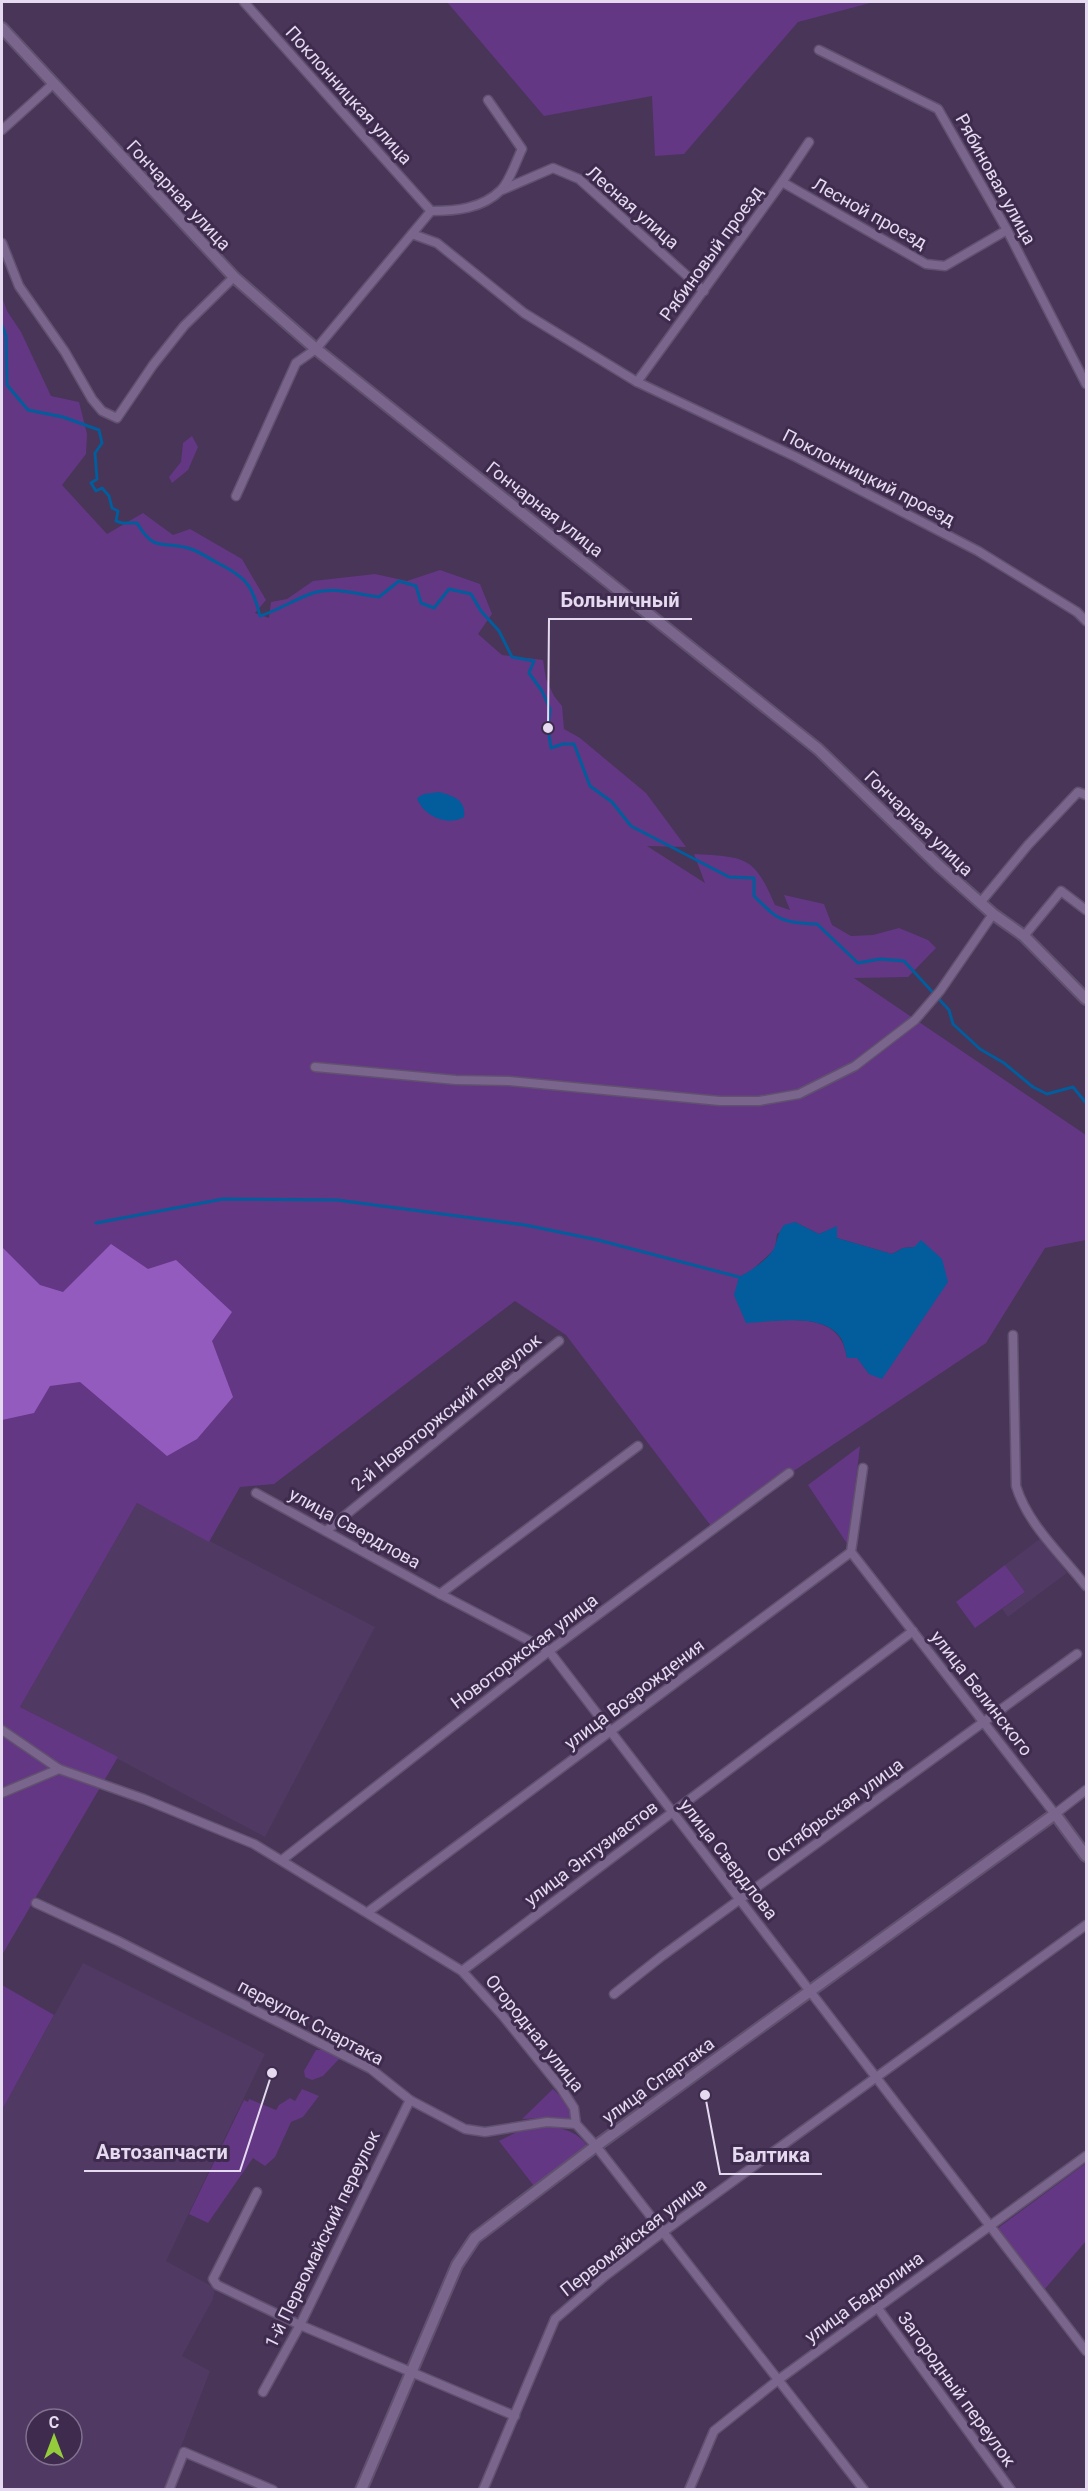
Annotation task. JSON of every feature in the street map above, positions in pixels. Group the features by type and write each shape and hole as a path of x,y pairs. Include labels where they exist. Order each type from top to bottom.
{"street":[{"name":"Поклонницкая улица","path":"244,2 431,211"},
{"name":"Гончарная улица","path":"2,28 234,277 316,349 818,749 938,865 993,914 1024,936 1086,999"},
{"name":"Рябиновая улица","path":"819,50 938,109 1007,230 1086,384"},
{"path":"2,130 53,84"},
{"path":"488,100 522,149 501,190"},
{"name":"Рябиновый проезд","path":"637,382 809,142"},
{"name":"Лесная улица","path":"431,211 458,211 480,204 501,190 554,168 579,179 704,291"},
{"name":"Лесной проезд","path":"782,182 926,264 945,266 1007,230"},
{"path":"237,496 296,363 316,349 431,211"},
{"name":"Поклонницкий проезд","path":"412,234 437,243 524,313 637,382 795,457 978,551 1077,612 1086,621"},
{"path":"2,243 19,286 65,352 92,399 102,411 117,418 153,365 184,326 234,277"},
{"path":"980,903 1028,845 1078,792 1086,795"},
{"path":"1024,936 1061,891 1086,910"},
{"path":"315,1067 456,1080 509,1081 720,1101 759,1101 799,1094 855,1066 915,1020 937,995 993,914"},
{"path":"1013,1335 1016,1486 1024,1508 1032,1521 1086,1586"},
{"name":"2-й Новоторжский переулок","path":"326,1531 559,1341"},
{"path":"440,1594 638,1446"},
{"path":"851,1552 863,1468"},
{"name":"Новоторжская улица","path":"282,1860 549,1651 789,1473"},
{"name":"улица Свердлова","path":"256,1493 549,1651 1086,2351"},
{"name":"улица Белинского","path":"851,1552 1086,1856"},
{"name":"улица Возрождения","path":"368,1912 851,1552"},
{"name":"улица Энтузиастов","path":"462,1971 913,1631"},
{"name":"Октябрьская улица","path":"614,1994 662,1956 1077,1654"},
{"name":"Огородная улица","path":"2,1730 59,1769 144,1799 254,1844 462,1971 503,2016 561,2088 574,2108 576,2124 596,2146 864,2490"},
{"path":"2,1793 59,1769"},
{"name":"улица Спартака","path":"361,2490 459,2260 471,2242 596,2146 1086,1790"},
{"name":"переулок Спартака","path":"36,1903 118,1941 370,2069 410,2100 465,2129 485,2132 547,2122 576,2124"},
{"name":"Первомайская улица","path":"483,2490 555,2319 605,2276 663,2232 1086,1926"},
{"name":"1-й Первомайский переулок","path":"263,2392 300,2325 410,2100"},
{"name":"улица Бадюлина","path":"689,2490 714,2431 778,2380 1086,2156"},
{"path":"257,2192 213,2279 217,2285 300,2325 515,2416"},
{"name":"Загородный переулок","path":"877,2307 1011,2490"},
{"path":"169,2490 184,2452 273,2490"}],"shaded area":[{"path":"447,2 874,2 798,22 684,154 655,156 652,96 544,116"},
{"path":"2,297 51,396 79,402 87,434 86,454 62,485 107,534 143,513 173,535 190,529 242,559 266,600 255,613 269,618 271,602 287,599 313,581 375,574 407,581 440,570 480,584 492,614 478,634 502,655 543,660 546,679 562,706 564,729 580,738 646,793 686,847 647,846 705,883 694,854 726,856 746,862 761,877 775,905 790,910 784,895 824,904 832,925 851,936 873,935 899,928 928,940 936,948 908,977 854,978 1086,1135 1086,1240 1045,1248 986,1343 711,1526 566,1335 515,1301 274,1484 240,1487 209,1542 137,1503 20,1707 118,1757 2,1955","holes":["795,1222 819,1234 837,1227 837,1238 892,1254 903,1248 914,1247 869,1374 857,1357 847,1358 841,1340 823,1325 798,1320 746,1322 739,1277 751,1271 775,1249 777,1234"]},
{"path":"192,436 198,447 188,470 172,483 169,477 181,462 183,443"},
{"path":"111,1244 148,1269 176,1260 232,1312 212,1341 233,1397 197,1439 167,1456 80,1382 50,1386 34,1413 2,1420 2,1247 40,1285 63,1292"},
{"path":"860,1446 848,1545 808,1485"},
{"path":"137,1503 375,1627 265,1837 20,1707"},
{"path":"1041,1538 1067,1573 1008,1617 1002,1609 1025,1592 1005,1565"},
{"path":"1005,1565 1025,1592 975,1628 956,1602"},
{"path":"83,1963 265,2054 166,2261 215,2288 213,2299 182,2356 210,2371 165,2489 2,2489 2,2110"},
{"path":"2,1985 54,2015 2,2110"},
{"path":"316,2050 324,2050 340,2058 323,2076 312,2080 305,2077 304,2071"},
{"path":"302,2089 319,2096 303,2117 291,2122 275,2157 265,2166 253,2158 208,2223 189,2214 244,2100 248,2102 249,2099 276,2110 279,2105 290,2098 295,2101"},
{"path":"553,2089 573,2109 574,2116 570,2120 522,2119"},
{"path":"538,2126 558,2128 576,2135 586,2144 586,2150 534,2186 499,2141 521,2130"},
{"path":"1086,2163 1086,2241 1044,2290 998,2228"}],"water":[{"path":"439,792 450,795 461,803 464,817 451,821 437,818 425,810 417,798 424,794"},
{"path":"795,1222 819,1234 837,1226 837,1238 892,1254 903,1248 914,1247 921,1240 942,1259 948,1282 882,1379 869,1374 857,1358 847,1358 842,1340 824,1325 798,1320 746,1323 734,1295 739,1277 770,1255 784,1225"}],"waterway":[{"path":"2,325 6,336 7,385 28,410 63,417 99,430 102,443 95,453 97,479 91,483 96,491 102,488 109,496 112,508 118,511 116,521 137,523 155,543 191,549 234,572 250,588 260,616 306,595 321,591 329,590 379,597 399,581 416,586 421,603 434,608 449,589 471,594 481,611 499,631 512,657 534,661 529,673 542,691 550,709 548,728 551,748 563,744 574,744 590,786 612,802 631,826 729,877 754,878 754,896 776,916 788,921 817,924 858,963 880,959 904,961 949,1010 953,1024 980,1049 1004,1063 1033,1087 1047,1094 1073,1087 1086,1103"},
{"path":"96,1223 223,1199 337,1200 525,1225 598,1240 739,1277"}],"place":[{"name":"Больничный","path":"548,728"},
{"name":"Автозапчасти","path":"272,2073"},
{"name":"Балтика","path":"705,2095"}]}
